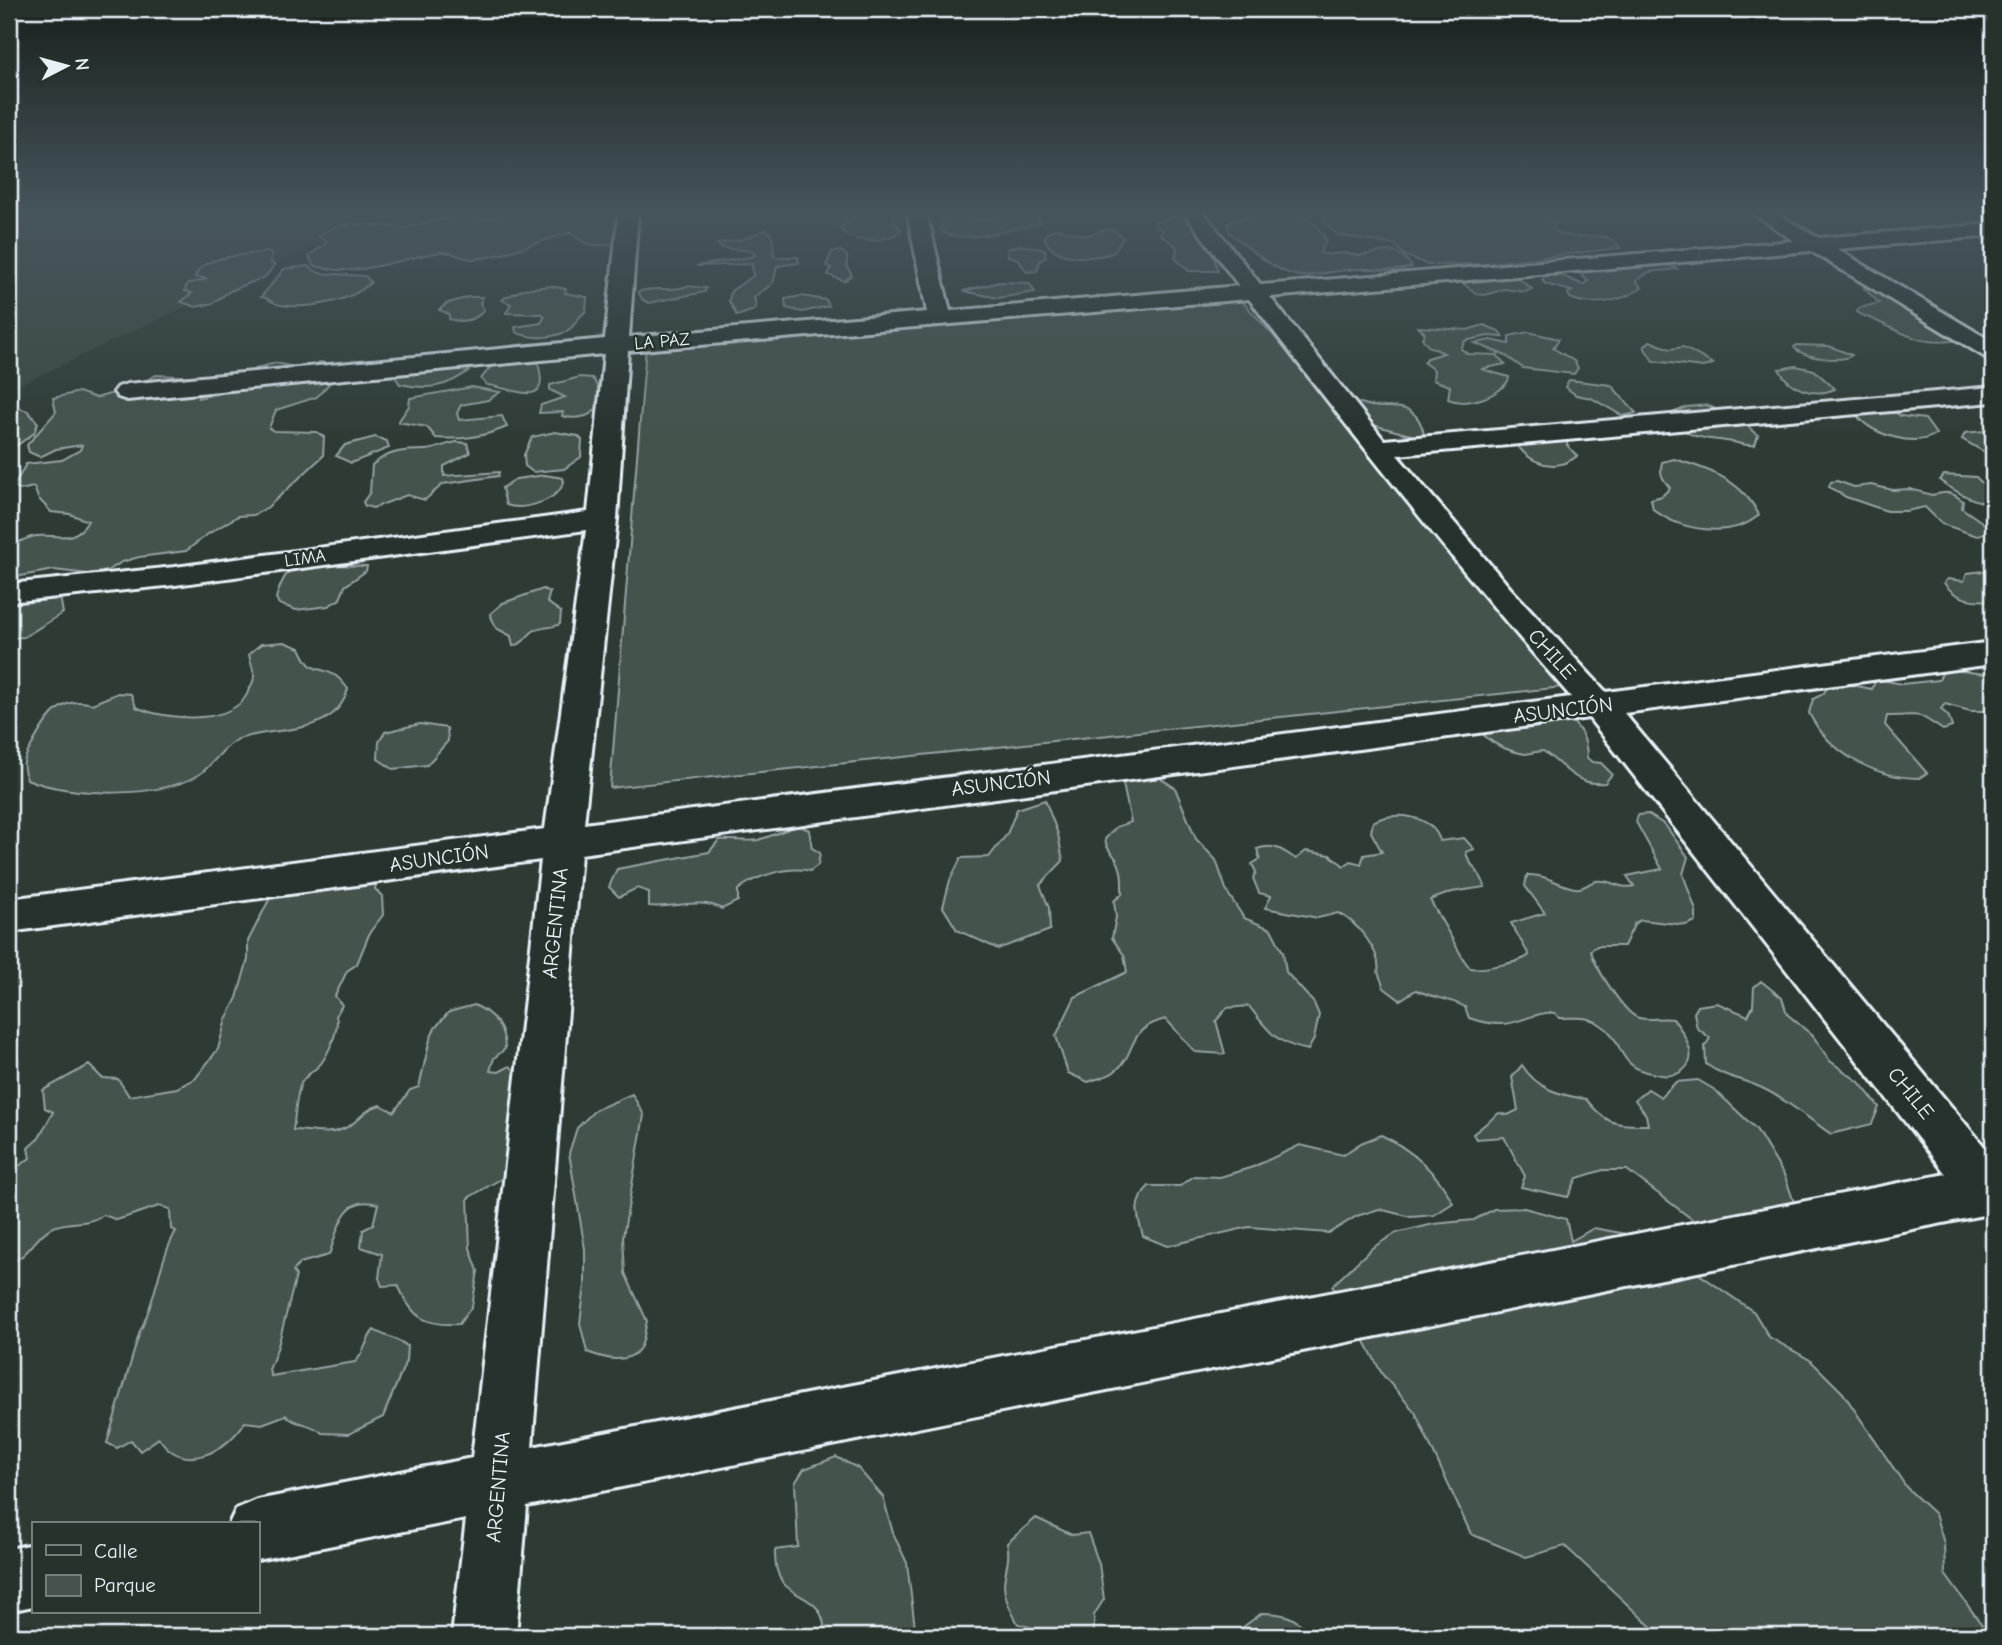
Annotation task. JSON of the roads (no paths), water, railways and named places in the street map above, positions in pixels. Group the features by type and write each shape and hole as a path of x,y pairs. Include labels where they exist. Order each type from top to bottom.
{"street":[{"name":"ARGENTINA","path":"484,1636 563,841 602,519 623,288"},
{"path":"933,288 940,318"},
{"name":"CHILE","path":"1249,288 1377,449 1499,595 1598,705 1992,1191"},
{"name":"LA PAZ","path":"127,392 619,345 1313,288"},
{"path":"1885,288 1993,352"},
{"path":"1377,449 1993,394"},
{"name":"LIMA","path":"9,593 175,576 602,519"},
{"name":"ASUNCIÓN","path":"9,915 1993,653"},
{"path":"259,1530 1992,1191"},
{"path":"9,1580 32,1575"}]}
